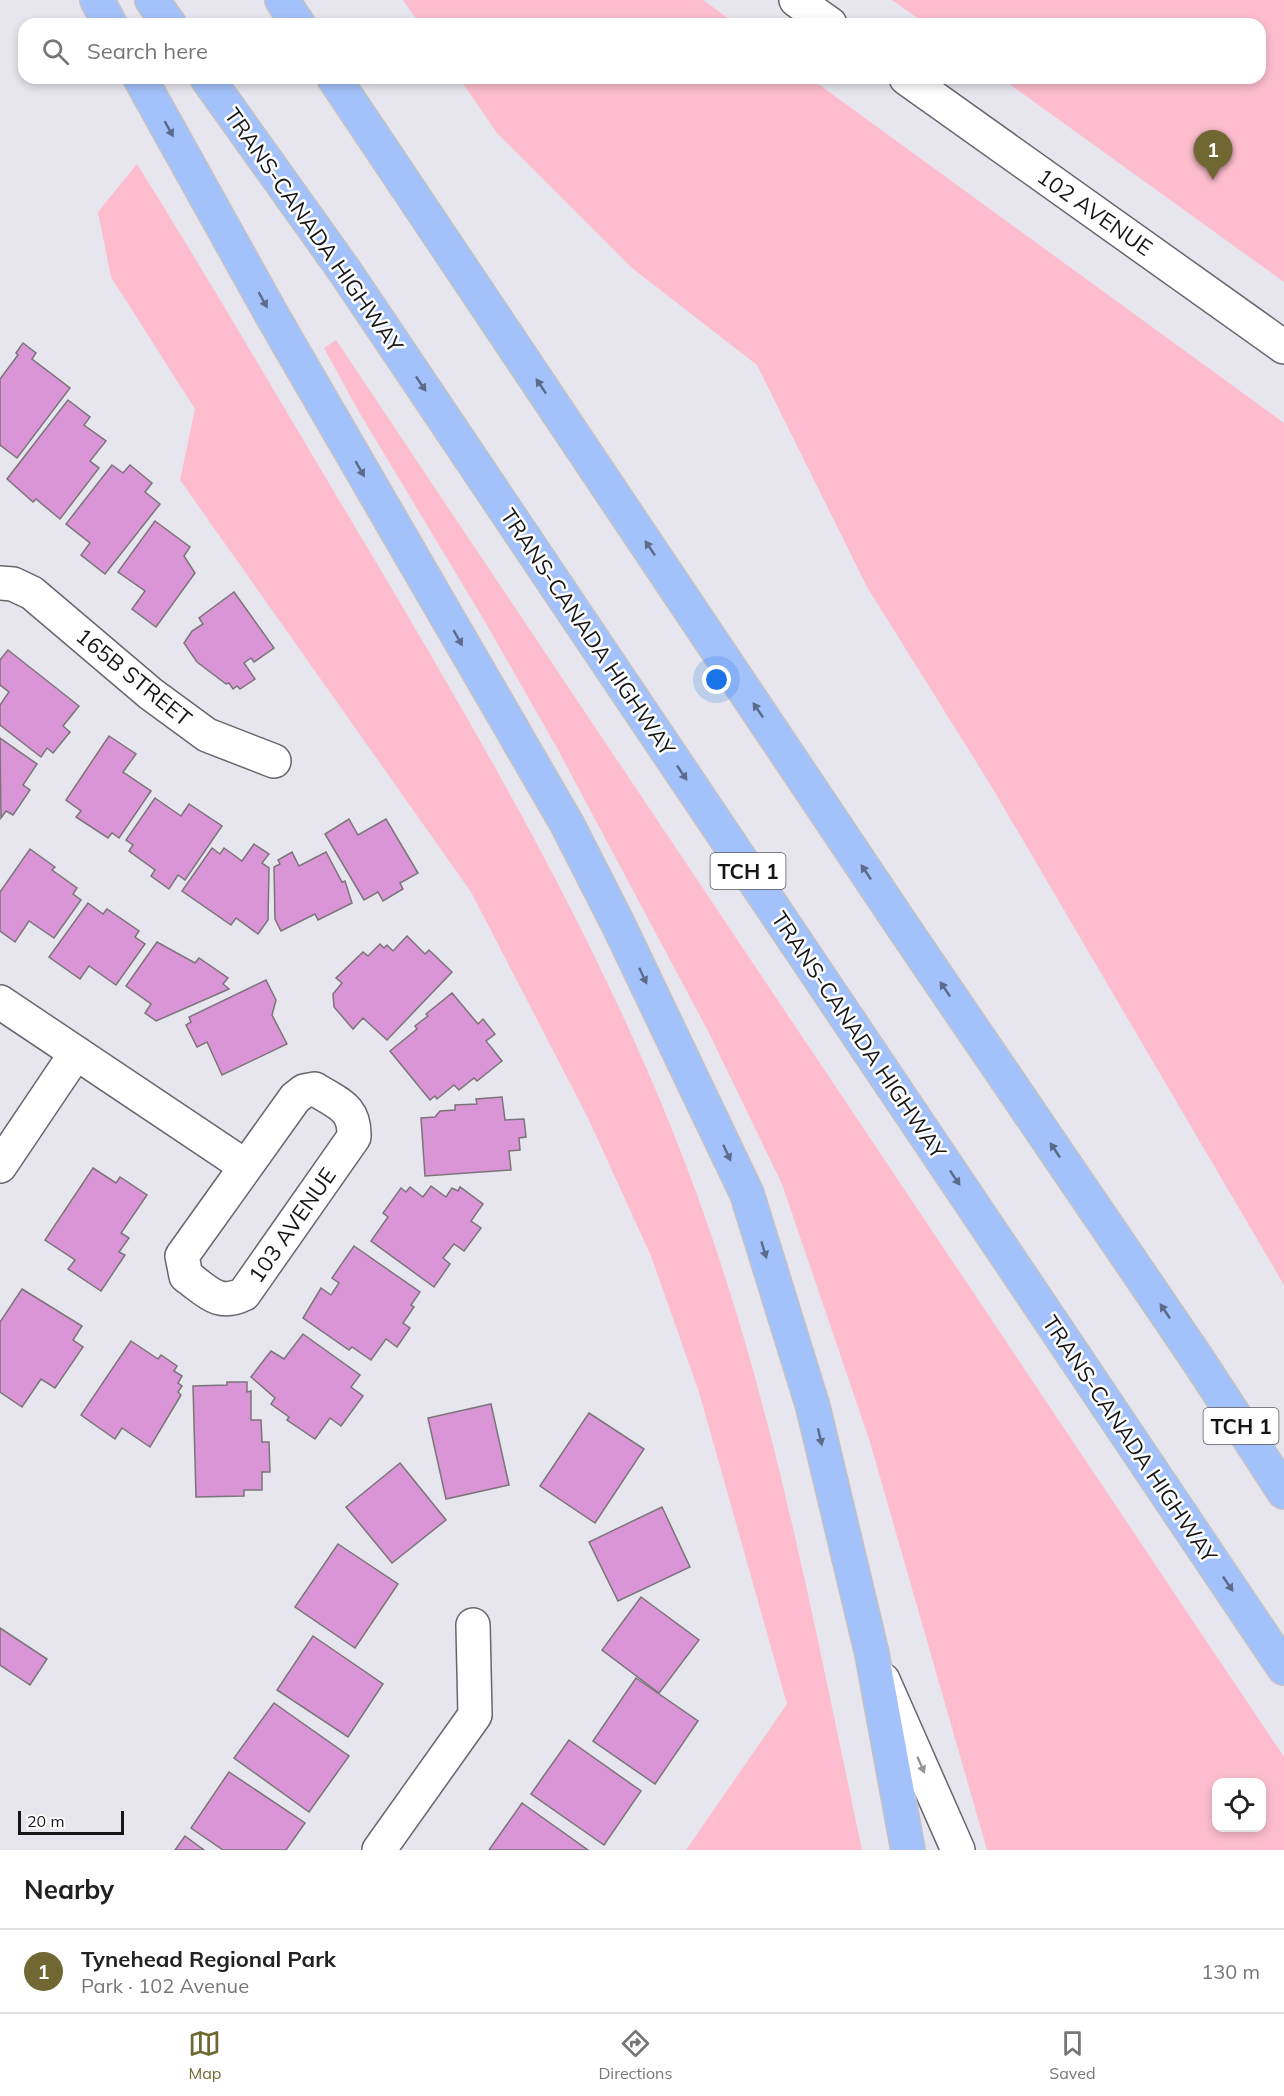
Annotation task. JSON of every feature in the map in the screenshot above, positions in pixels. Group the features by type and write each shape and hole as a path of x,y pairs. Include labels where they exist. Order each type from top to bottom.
{"highway":[{"path":"97,0 107,18"},
{"path":"152,0 165,18"},
{"path":"282,0 294,18"},
{"path":"143,84 290,347 567,824 747,1194 813,1407 872,1654 908,1850"},
{"name":"TRANS-CANADA HIGHWAY","path":"211,84 351,280 1284,1668"},
{"name":"TCH 1","path":"338,84 899,921 1198,1360 1284,1492"},
{"path":"1198,1360 1284,1475"}],"street":[{"path":"796,0 822,18"},
{"name":"102 AVENUE","path":"914,84 1284,347"},
{"name":"165B STREET","path":"0,583 14,584 32,592 151,694 207,735 274,761"},
{"path":"0,1002 245,1166"},
{"path":"0,1166 76,1053"},
{"name":"103 AVENUE","path":"315,1089 351,1113 354,1137 244,1294 231,1301 218,1299 186,1276 182,1256 245,1166 295,1098 304,1091 315,1089"},
{"path":"379,1850 475,1715 473,1625"},
{"path":"872,1654 958,1850"}],"shaded area":[{"path":"403,0 703,0 728,18 416,18"},
{"path":"892,0 1284,0 1284,282 1009,84 1266,84 1266,18 918,18"},
{"path":"463,84 818,84 1284,423 1284,1285 990,784 867,587 757,365 632,268 497,133"},
{"path":"137,164 459,703 588,943 663,1108 724,1272 770,1435 791,1518 862,1850 686,1850 787,1704 699,1392 651,1256 588,1118 471,892 180,480 195,409 111,277 98,212"},
{"path":"336,340 1284,1757 1284,1850 987,1850 870,1442 782,1184 708,1031 557,748 484,620 359,412 324,348"}],"building":[{"path":"23,343 36,353 32,359 70,388 17,458 0,445 0,379 18,355 16,353"},
{"path":"68,400 90,417 84,425 106,441 90,461 99,468 60,519 36,499 33,502 7,479"},
{"path":"112,465 123,473 130,465 152,483 145,492 160,504 105,574 81,555 90,543 66,524"},
{"path":"155,521 190,547 184,556 195,573 156,627 132,609 145,591 118,572"},
{"path":"234,592 274,648 254,662 251,658 244,663 255,679 240,689 237,686 233,689 229,683 226,684 197,662 184,643 192,631 203,624 199,618"},
{"path":"8,650 79,706 63,726 70,732 53,753 47,748 41,757 0,725 0,705 9,692 0,685 0,660"},
{"path":"109,736 136,754 123,772 151,791 119,838 112,833 108,838 76,817 81,811 66,800"},
{"path":"0,738 37,764 23,785 30,790 13,815 6,811 1,818"},
{"path":"155,798 181,816 189,804 222,826 185,880 178,875 169,889 151,876 155,870 129,851 133,845 126,840"},
{"path":"349,819 358,835 386,819 418,873 400,883 403,889 383,901 378,892 364,900 325,834"},
{"path":"254,844 269,854 262,863 269,868 268,920 258,934 236,918 231,925 182,891 212,848 220,854 224,848 242,861"},
{"path":"30,849 55,867 52,870 77,888 73,894 81,900 54,938 29,921 15,942 0,931 0,892"},
{"path":"292,852 299,866 326,852 342,882 345,881 352,903 318,920 315,914 281,931 275,919 274,867 280,864 278,860"},
{"path":"88,903 103,914 107,909 139,931 135,937 145,944 116,985 89,966 80,979 49,957"},
{"path":"407,936 425,954 429,950 452,972 387,1040 363,1018 353,1029 334,1007 333,994 342,983 336,978 363,952 368,956 380,944 384,948 387,945 393,951"},
{"path":"157,942 195,963 199,958 228,978 223,984 229,989 156,1021 145,1013 151,1004 126,986"},
{"path":"266,980 276,1000 272,1015 287,1044 222,1075 207,1042 197,1047 186,1025 191,1022 189,1017"},
{"path":"452,993 478,1024 483,1019 495,1034 486,1041 502,1061 477,1081 474,1078 459,1090 454,1085 437,1099 435,1096 430,1100 390,1051 417,1029 415,1026 428,1016 426,1014"},
{"path":"502,1097 505,1120 524,1119 526,1137 519,1138 520,1150 509,1151 511,1170 425,1176 421,1118 435,1117 440,1111 455,1110 455,1105 477,1104 476,1099"},
{"path":"93,1168 116,1183 120,1177 147,1195 121,1233 129,1238 119,1252 125,1255 101,1291 68,1269 75,1260 45,1240"},
{"path":"431,1186 446,1197 452,1188 458,1191 460,1187 483,1204 471,1221 481,1228 464,1251 454,1244 443,1258 450,1264 434,1287 371,1241 388,1217 383,1213 401,1188 406,1192 410,1187 423,1197"},
{"path":"354,1246 420,1292 411,1305 414,1307 403,1323 410,1328 397,1347 386,1339 371,1360 352,1347 349,1350 303,1318 321,1288 331,1295 339,1283 332,1278"},
{"path":"22,1289 82,1326 73,1340 83,1347 55,1388 41,1379 22,1407 0,1392 0,1322"},
{"path":"303,1334 360,1375 351,1387 363,1396 341,1426 330,1418 315,1439 287,1420 289,1417 271,1404 275,1398 251,1377 271,1351 284,1359"},
{"path":"131,1341 158,1359 161,1355 177,1366 174,1371 182,1376 178,1383 182,1386 178,1392 181,1395 150,1447 122,1428 115,1439 81,1415"},
{"path":"227,1382 247,1382 247,1392 251,1391 251,1420 261,1420 262,1442 269,1442 270,1472 262,1472 262,1490 244,1490 244,1496 196,1497 193,1386 227,1385"},
{"path":"491,1404 509,1485 446,1499 428,1418"},
{"path":"589,1413 644,1449 595,1523 540,1486"},
{"path":"400,1463 446,1520 392,1563 346,1507"},
{"path":"662,1507 690,1567 618,1601 589,1542"},
{"path":"338,1544 398,1584 355,1648 295,1607"},
{"path":"641,1597 699,1640 659,1693 602,1650"},
{"path":"0,1628 47,1659 30,1685 0,1665"},
{"path":"313,1636 383,1684 348,1737 277,1690"},
{"path":"636,1678 698,1721 655,1784 593,1741"},
{"path":"274,1703 349,1756 309,1812 234,1758"},
{"path":"569,1740 641,1791 604,1845 531,1794"},
{"path":"229,1772 305,1823 286,1850 223,1850 191,1828"},
{"path":"522,1803 588,1850 489,1850"},
{"path":"185,1836 204,1850 175,1850"}],"place":[{"name":"Tynehead Regional Park","path":"1213,180"}]}
